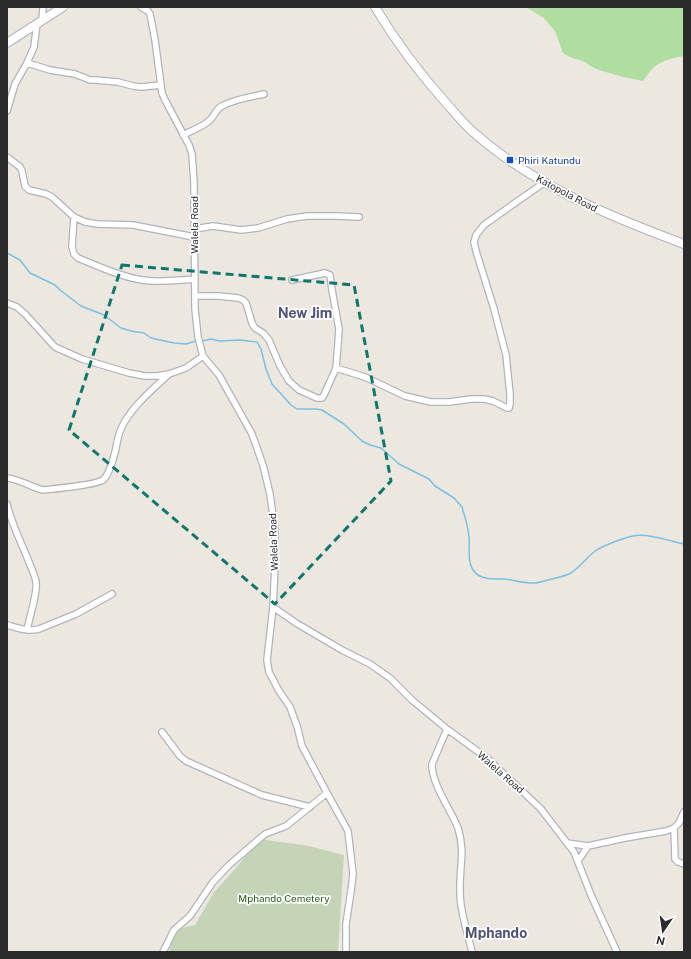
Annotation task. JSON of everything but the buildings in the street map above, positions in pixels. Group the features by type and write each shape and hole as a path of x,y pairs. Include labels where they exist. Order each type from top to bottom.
{"street":[{"path":"7,111 15,84 34,47 43,7"},
{"path":"7,43 63,7"},
{"name":"Walela Road","path":"142,7 150,14 162,93 189,145 192,154 194,183 195,309 198,337 203,356 219,375 252,434 263,465 270,494 275,530 273,607 296,623 342,650 370,664 390,678 412,700 447,729 487,758 541,809 574,852 591,895 617,952"},
{"name":"Katopola Road","path":"375,7 390,32 422,76 471,130 495,150 545,182 596,209 684,244"},
{"path":"27,63 50,70 74,74 90,80 118,82 141,87 161,85"},
{"path":"183,135 207,123 221,106 264,94"},
{"path":"7,158 20,167 25,186 29,190 52,197 74,217 85,222 97,224 133,225 194,237"},
{"path":"336,368 365,377 405,396 431,402 484,399 509,408 510,394 506,355 474,242 476,235 484,225 545,182"},
{"path":"194,229 213,226 241,230 258,228 287,219 307,216 359,218"},
{"path":"74,217 72,247 74,254 78,258 111,272 142,280 195,280"},
{"path":"195,296 238,298 243,300 246,303 252,324 269,340 280,366 289,381 299,390 317,398 322,398 336,368 339,329 330,275 325,273 292,280"},
{"path":"7,303 17,307 25,314 54,347 82,360 129,373 145,376 169,374 186,368 203,356"},
{"path":"7,478 20,481 42,490 84,485 104,480 109,472 120,430 124,422 145,396 169,374"},
{"path":"7,504 8,512 21,541 36,583 34,600 27,630"},
{"path":"7,625 33,630 76,614 112,594"},
{"path":"273,607 267,660 268,672 290,707 302,746 348,831 353,874 346,924 346,952"},
{"path":"447,729 432,764 432,769 435,779 458,828 462,845 460,885 462,910 472,952"},
{"path":"162,732 180,756 186,761 262,795 310,806"},
{"path":"163,952 174,930 190,916 212,882 229,864 265,834 286,826 327,793"},
{"path":"567,843 588,846 666,831 674,828 679,823 684,812"},
{"path":"674,828 675,859 684,864"},
{"path":"578,861 588,846"}],"highlighted area":[{"path":"122,265 354,285 391,481 275,604 69,430"}],"green space":[{"path":"526,7 684,7 684,56 660,63 653,68 643,81 599,70 585,62 563,53 555,31 544,18"},
{"name":"Mphando Cemetery","path":"259,839 309,846 344,855 338,952 169,952 174,930 195,925 214,892 236,868"}],"waterway":[{"path":"7,253 20,260 30,273 55,285 81,306 104,315 121,328 144,333 151,338 174,343 186,344 196,341"},
{"path":"202,341 211,339 219,341 240,340 257,342 261,349 266,369 272,384 291,405 297,409 322,410 344,424 362,441 381,448 399,464 429,479 435,486 454,498 462,507 469,534 470,563 473,570 479,576 524,583 536,583 569,574 602,547 613,542 639,535 684,544"}],"place":[{"name":"Phiri Katundu","path":"510,160"}],"district":[{"name":"New Jim","path":"305,313"},
{"name":"Mphando","path":"496,933"}]}
